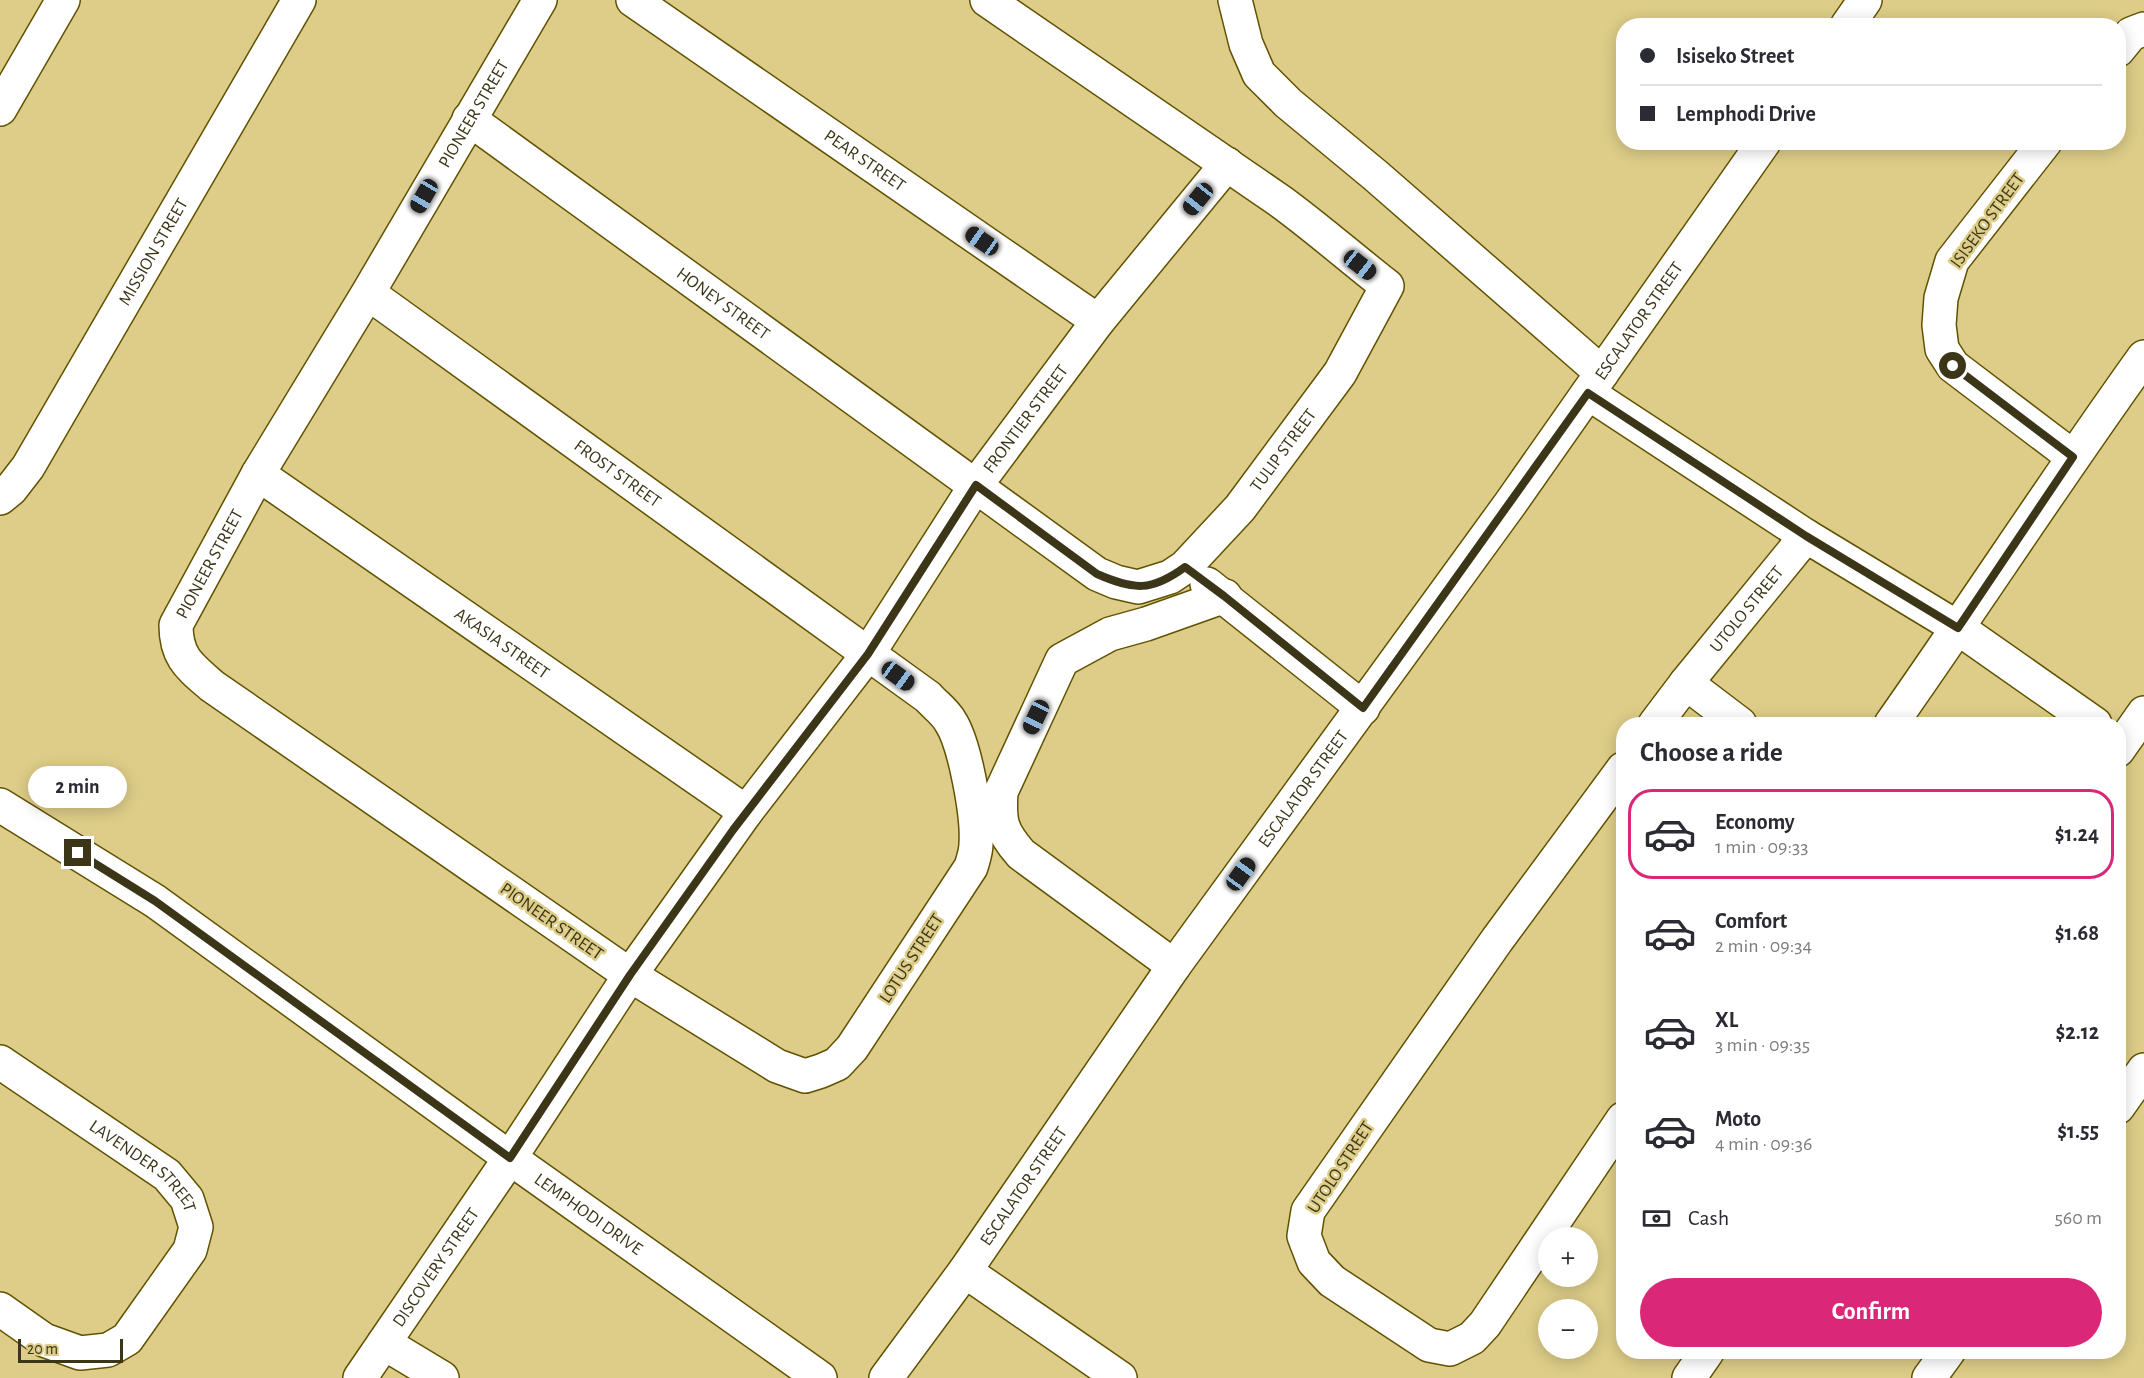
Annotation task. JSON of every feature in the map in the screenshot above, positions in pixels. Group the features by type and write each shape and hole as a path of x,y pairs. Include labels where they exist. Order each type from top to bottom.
{"street":[{"path":"0,109 63,0"},
{"name":"MISSION STREET","path":"0,498 11,489 28,467 299,0"},
{"name":"PIONEER STREET","path":"540,0 368,293 258,474 176,625 176,642 183,659 212,686 630,975"},
{"name":"PEAR STREET","path":"633,0 1098,321"},
{"path":"987,0 1227,164"},
{"path":"1235,0 1246,44 1259,74 1288,103 1375,175 1595,383 1806,536 1958,628 2085,717"},
{"path":"1852,18 1864,0"},
{"path":"2126,40 2131,34 2144,29"},
{"name":"HONEY STREET","path":"469,119 976,485"},
{"name":"ESCALATOR STREET","path":"886,1378 964,1270 1174,966 1363,708 1758,150"},
{"name":"ISISEKO STREET","path":"2039,150 1952,261 1941,298 1942,350 1953,366 2073,457"},
{"name":"FRONTIER STREET","path":"510,1158 630,975 746,812 868,654 976,485 1098,321 1227,164"},
{"name":"TULIP STREET","path":"976,485 1097,574 1116,582 1138,587 1170,577 1185,567 1240,508 1340,373 1387,286 1318,229 1227,164"},
{"name":"FROST STREET","path":"368,293 868,654"},
{"path":"1896,717 2144,357"},
{"name":"AKASIA STREET","path":"258,474 746,812"},
{"name":"UTOLO STREET","path":"1660,717 1806,536"},
{"path":"1185,567 1363,708"},
{"path":"1174,966 1022,854 1006,837 1000,814 1001,792 1062,660 1110,634 1146,624 1224,596"},
{"name":"LOTUS STREET","path":"630,975 777,1066 805,1076 837,1064 852,1048 971,867 976,846 970,787 959,742 950,721 928,697 868,654"},
{"path":"1686,683 1731,717"},
{"path":"2126,748 2144,713"},
{"name":"UTOLO STREET","path":"1616,778 1497,940 1308,1211 1304,1236 1314,1262 1332,1281 1430,1345 1450,1349 1472,1338 1485,1324 1616,1129"},
{"name":"LEMPHODI DRIVE","path":"0,805 155,901 510,1158 820,1378"},
{"name":"LAVENDER STREET","path":"0,1062 167,1175 187,1198 196,1227 190,1250 127,1339 108,1350 80,1353 61,1347 44,1340 0,1309"},
{"path":"2126,1096 2144,1070"},
{"name":"DISCOVERY STREET","path":"360,1378 510,1158"},
{"path":"964,1270 1120,1378"},
{"path":"384,1343 442,1378"},
{"path":"1689,1378 1702,1359"},
{"path":"1929,1378 1943,1359"}],"route":[{"path":"78,853 155,901 510,1158 630,975 746,812 868,654 976,485 1097,574 1116,582 1138,587 1157,583 1185,567 1363,708 1588,393 1806,536 1958,628 2073,457 1953,366"}]}
